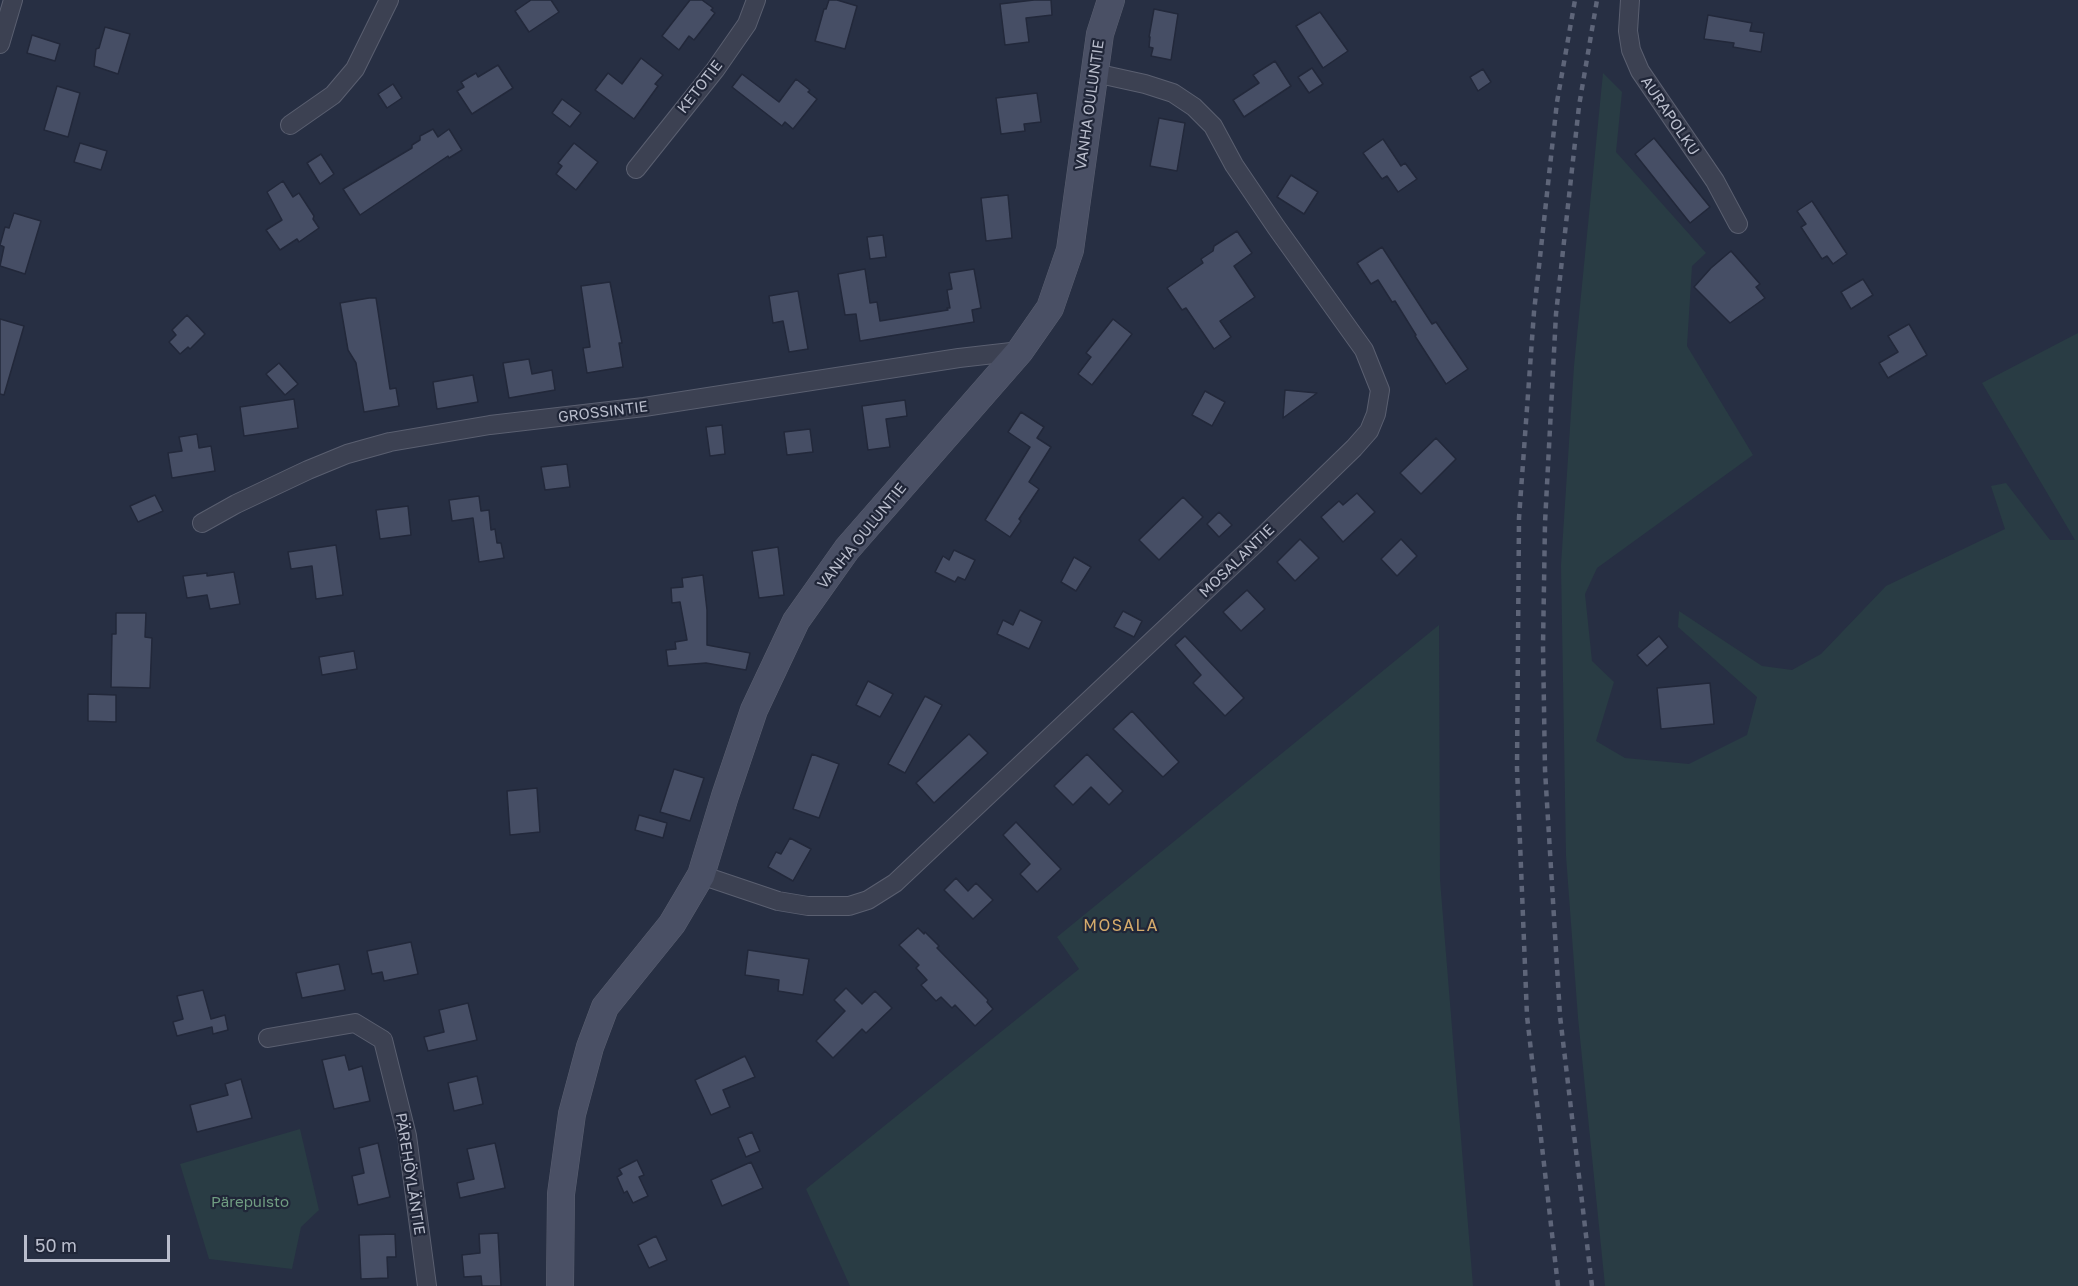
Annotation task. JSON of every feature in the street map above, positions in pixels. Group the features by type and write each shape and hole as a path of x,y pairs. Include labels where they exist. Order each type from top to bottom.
{"street":[{"path":"0,44 13,0"},
{"path":"290,125 333,95 355,69 389,0"},
{"name":"KETOTIE","path":"636,170 722,60 747,24 756,0"},
{"name":"VANHA OULUNTIE","path":"560,1286 561,1194 572,1114 590,1047 605,1007 672,924 701,875 724,796 754,710 796,621 847,549 1020,351 1050,308 1070,250 1100,34 1111,0"},
{"name":"AURAPOLKU","path":"1630,0 1628,31 1640,71 1715,181 1738,224"},
{"name":"MOSALANTIE","path":"701,875 778,901 816,906 849,906 868,900 895,883 1255,544 1369,431 1376,414 1380,390 1364,350 1276,227 1234,165 1212,126 1194,107 1173,93 1095,73"},
{"name":"GROSSINTIE","path":"202,523 308,470 347,454 390,442 490,425 644,407 959,358 1020,351"},
{"name":"PÄREHÖYLÄNTIE","path":"268,1038 355,1023 382,1040 407,1136 427,1286"}],"green space":[{"path":"1603,73 1622,92 1616,152 1706,253 1692,266 1687,346 1753,455 1597,568 1585,594 1592,661 1614,682 1596,741 1625,758 1689,764 1747,735 1757,697 1678,627 1679,611 1762,666 1792,670 1821,654 1886,586 2005,529 1991,486 2006,483 2050,540 2075,540 1982,383 2078,333 2078,1286 1605,1286 1578,1018 1566,856 1561,565 1574,366"},
{"path":"1439,625 1440,880 1473,1286 850,1286 806,1189 1079,969 1057,937"},
{"name":"Pärepuisto","path":"300,1129 319,1210 301,1227 292,1269 209,1259 180,1164"}],"building":[{"path":"531,0 551,0 559,12 529,32 515,11"},
{"path":"690,0 702,0 713,8 711,10 715,13 694,40 689,36 679,50 662,36"},
{"path":"829,0 857,6 845,49 815,41 824,9"},
{"path":"1051,0 1052,15 1026,18 1029,42 1005,45 1000,4"},
{"path":"1154,9 1178,14 1171,60 1151,56 1153,48 1149,47 1149,37"},
{"path":"1320,12 1348,51 1323,68 1296,26"},
{"path":"1708,15 1752,23 1750,31 1764,33 1761,52 1733,47 1734,43 1704,39"},
{"path":"105,27 130,34 118,74 94,66 96,49 99,48"},
{"path":"32,35 60,44 55,61 27,53"},
{"path":"641,58 663,75 655,84 658,86 634,119 595,90 608,73 622,84"},
{"path":"1275,61 1291,86 1244,117 1233,100 1259,83 1253,75"},
{"path":"498,65 513,88 472,114 457,91 464,87 461,82 476,73 478,77"},
{"path":"1312,68 1323,84 1309,93 1298,77"},
{"path":"1483,69 1491,82 1478,91 1470,77"},
{"path":"742,74 779,102 796,79 817,99 793,129 785,122 782,126 732,87"},
{"path":"393,84 402,98 387,108 378,94"},
{"path":"57,86 80,93 68,137 44,130"},
{"path":"1037,93 1041,122 1024,124 1025,131 1001,134 996,98"},
{"path":"562,99 581,113 570,127 552,113"},
{"path":"1159,118 1185,123 1177,171 1150,166"},
{"path":"433,129 438,137 449,129 462,150 449,158 448,156 360,215 343,189 412,148 412,145 420,140 420,136"},
{"path":"1654,138 1710,207 1690,223 1635,154"},
{"path":"1383,139 1401,166 1405,163 1417,179 1398,192 1387,176 1382,179 1363,153"},
{"path":"80,143 107,151 101,170 74,162"},
{"path":"574,143 598,162 576,190 556,174 562,166 558,163"},
{"path":"321,154 334,174 320,184 307,163"},
{"path":"1291,175 1318,192 1304,214 1277,197"},
{"path":"283,181 293,197 299,193 319,228 299,242 297,239 280,250 266,230 282,220 267,192"},
{"path":"1008,195 1012,238 986,241 981,198"},
{"path":"1812,201 1847,254 1833,264 1827,256 1822,259 1801,227 1806,224 1797,211"},
{"path":"14,213 41,221 25,274 0,266 4,247 0,245 5,227 9,228"},
{"path":"1237,231 1252,253 1234,266 1255,297 1220,321 1231,337 1214,349 1186,308 1182,310 1167,288 1203,263 1201,259 1213,251 1214,246"},
{"path":"883,235 886,257 870,259 867,237"},
{"path":"1382,247 1432,324 1436,322 1468,369 1446,384 1395,301 1392,302 1378,280 1371,284 1357,263"},
{"path":"1731,251 1760,284 1756,287 1765,298 1730,323 1694,287"},
{"path":"865,269 870,303 877,302 880,321 948,310 947,308 950,308 947,290 952,289 949,273 974,269 981,308 972,310 974,322 860,341 856,314 845,315 838,274"},
{"path":"1863,279 1873,295 1851,309 1841,292"},
{"path":"610,282 622,343 619,343 623,367 587,373 583,348 590,347 581,286"},
{"path":"798,291 808,349 789,352 783,321 773,323 769,296"},
{"path":"376,298 390,389 396,388 399,406 364,412 356,363 348,350 340,303"},
{"path":"187,315 205,334 190,349 188,347 180,354 169,342 176,335 172,330"},
{"path":"0,319 24,326 4,395 0,394"},
{"path":"1113,319 1132,334 1092,385 1078,374 1091,357 1086,353"},
{"path":"1909,324 1927,355 1888,378 1879,363 1898,352 1888,336"},
{"path":"529,359 532,374 552,370 555,390 509,398 503,363"},
{"path":"279,363 298,384 285,395 266,374"},
{"path":"473,375 478,402 437,409 433,382"},
{"path":"1285,390 1317,393 1283,418"},
{"path":"1205,391 1225,402 1212,426 1192,415"},
{"path":"294,399 298,428 244,436 240,407"},
{"path":"905,400 907,416 886,419 890,447 868,450 862,406"},
{"path":"1021,412 1044,427 1037,438 1051,447 1029,482 1039,489 1010,537 985,520 1030,447 1008,432"},
{"path":"722,425 725,454 710,456 706,427"},
{"path":"810,429 813,452 787,455 784,432"},
{"path":"197,434 199,448 211,446 215,471 172,478 168,453 182,451 179,437"},
{"path":"1436,438 1456,459 1421,494 1400,473"},
{"path":"567,464 570,487 545,490 541,467"},
{"path":"1357,493 1375,512 1343,542 1321,517 1339,501 1343,505"},
{"path":"155,495 163,511 138,522 130,506"},
{"path":"479,496 481,511 489,510 491,530 495,529 497,543 501,543 504,558 479,562 473,518 452,521 449,500"},
{"path":"1183,497 1203,517 1159,560 1139,540"},
{"path":"408,506 411,535 380,539 376,510"},
{"path":"1219,512 1232,525 1219,537 1207,524"},
{"path":"1300,539 1319,558 1295,581 1277,562"},
{"path":"1401,539 1417,556 1397,576 1381,559"},
{"path":"336,545 343,595 316,599 312,566 291,569 288,552"},
{"path":"778,547 784,595 759,598 752,551"},
{"path":"954,550 975,560 965,580 958,577 955,582 935,572 943,556 949,560"},
{"path":"1074,557 1091,567 1076,591 1061,582"},
{"path":"234,572 240,604 210,609 207,595 187,598 183,576 207,573 207,576"},
{"path":"703,575 707,610 707,645 750,653 746,670 706,663 668,666 666,650 676,649 675,642 687,640 680,602 672,603 671,588 683,587 682,578"},
{"path":"1247,590 1265,609 1241,631 1223,612"},
{"path":"1020,610 1042,621 1029,649 997,634 1003,620 1013,625"},
{"path":"1123,611 1142,621 1134,637 1114,627"},
{"path":"116,613 146,613 145,637 152,638 150,688 111,687 112,634 116,634"},
{"path":"1185,636 1244,698 1225,716 1193,683 1201,675 1175,645"},
{"path":"1659,636 1668,647 1647,666 1637,655"},
{"path":"354,651 357,669 322,675 319,657"},
{"path":"868,681 893,694 880,717 856,705"},
{"path":"1710,683 1714,724 1661,729 1657,688"},
{"path":"88,694 116,695 116,722 88,721"},
{"path":"925,696 942,705 905,773 888,764"},
{"path":"1132,711 1179,762 1163,777 1113,729"},
{"path":"969,734 988,753 934,803 916,783"},
{"path":"812,754 839,764 819,818 793,809"},
{"path":"1087,754 1123,791 1109,805 1091,787 1073,805 1054,786"},
{"path":"674,769 704,778 690,821 660,812"},
{"path":"537,788 540,832 510,835 507,791"},
{"path":"639,815 667,823 663,838 635,830"},
{"path":"1016,822 1061,869 1037,892 1020,874 1030,864 1003,835"},
{"path":"790,838 811,849 793,881 768,867 776,852 781,854"},
{"path":"956,878 968,891 976,883 993,900 973,919 944,890"},
{"path":"918,928 939,946 937,948 988,1000 987,1002 993,1009 975,1026 955,1005 952,1008 941,997 936,1001 921,985 927,980 916,968 919,965 899,945"},
{"path":"411,942 418,974 384,981 382,972 372,974 367,951"},
{"path":"748,950 809,959 803,995 778,991 779,980 745,975"},
{"path":"339,964 345,990 302,998 296,973"},
{"path":"846,988 862,1004 875,991 892,1008 866,1033 862,1029 833,1058 816,1041 845,1011 834,1000"},
{"path":"203,990 211,1019 225,1015 228,1030 213,1034 212,1027 177,1036 173,1022 183,1019 177,996"},
{"path":"468,1003 477,1040 428,1051 424,1037 444,1032 439,1010"},
{"path":"345,1055 349,1070 362,1066 370,1101 334,1109 322,1060"},
{"path":"745,1056 755,1077 723,1090 730,1107 711,1115 695,1080"},
{"path":"477,1076 483,1104 454,1111 448,1083"},
{"path":"241,1079 252,1118 197,1132 190,1105 228,1095 225,1084"},
{"path":"752,1132 760,1151 746,1157 738,1138"},
{"path":"378,1143 390,1197 358,1205 352,1176 364,1173 359,1148"},
{"path":"495,1143 505,1188 460,1198 457,1183 474,1179 467,1149"},
{"path":"637,1160 644,1175 639,1177 648,1196 633,1203 627,1191 624,1193 617,1177 622,1174 619,1169"},
{"path":"751,1162 763,1188 722,1206 711,1180"},
{"path":"498,1233 501,1286 482,1286 481,1276 464,1277 462,1255 480,1253 479,1234"},
{"path":"395,1234 396,1257 387,1257 388,1278 361,1279 359,1235"},
{"path":"656,1236 667,1260 649,1268 638,1245"}],"railway":[{"path":"1558,1286 1527,1016 1517,768 1519,518 1534,312 1557,102 1575,0"},
{"path":"1592,1286 1560,1016 1545,770 1543,646 1545,523 1556,314 1579,106 1597,0"}],"district":[{"name":"MOSALA","path":"1121,926"}]}
